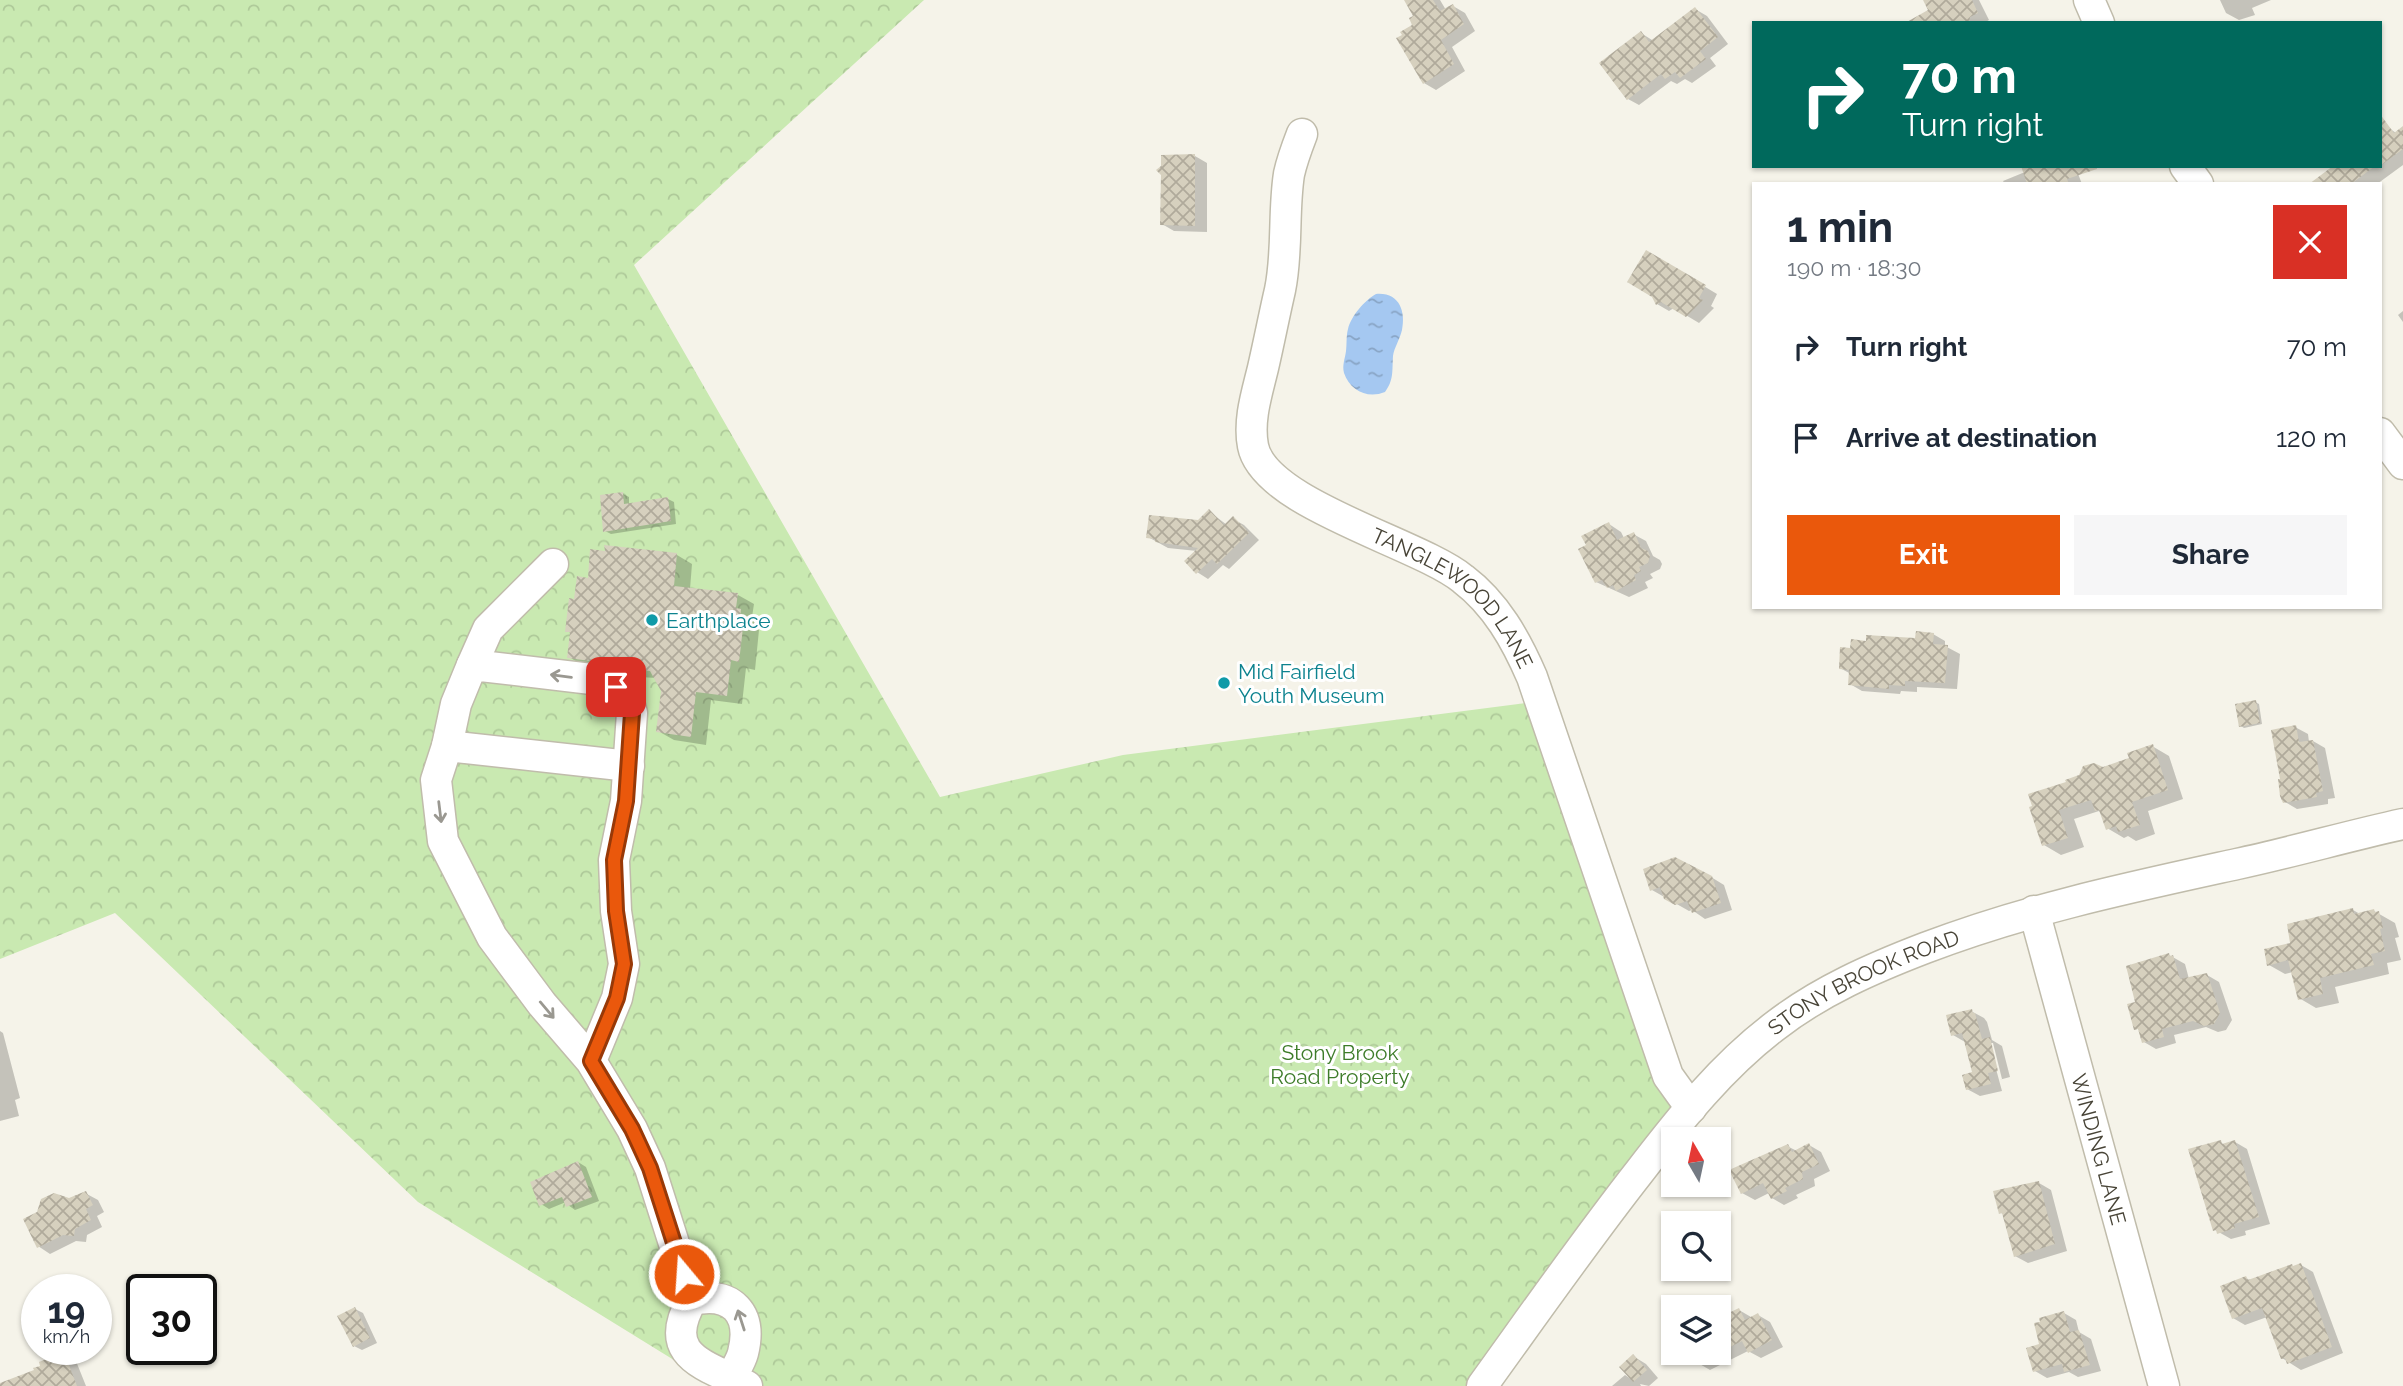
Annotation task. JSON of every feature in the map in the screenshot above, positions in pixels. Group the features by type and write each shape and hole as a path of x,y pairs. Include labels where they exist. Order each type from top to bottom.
{"street":[{"path":"2090,0 2098,21"},
{"name":"TANGLEWOOD LANE","path":"1302,134 1289,177 1284,272 1253,412 1252,441 1255,455 1285,486 1311,504 1457,574 1500,616 1532,677 1668,1076 1691,1108"},
{"path":"2389,435 2403,464"},
{"path":"553,564 488,629 456,704 436,780 443,841 492,937 542,1004 591,1061 632,1129 650,1168 692,1300 681,1324 681,1338 686,1350 704,1367 739,1382 746,1339 743,1318 730,1302 719,1298 692,1300"},
{"path":"472,665 600,680 616,687 628,699 632,713 626,801 614,860 616,911 624,964 617,998 591,1061"},
{"path":"447,746 629,766"},
{"name":"STONY BROOK ROAD","path":"1482,1386 1576,1255 1691,1108 1738,1057 1776,1025 1815,999 1843,983 1911,954 2034,911 2403,824"},
{"name":"WINDING LANE","path":"2034,911 2164,1386"}],"green space":[{"name":"Stony Brook Road Property","path":"0,0 924,0 634,265 940,797 1123,755 1542,701 1684,1112 1673,1127 1661,1127 1661,1143 1480,1386 716,1386 418,1202 115,913 0,959"}],"water":[{"path":"1376,294 1390,296 1399,304 1403,323 1394,353 1390,383 1385,392 1372,395 1355,389 1347,379 1343,367 1347,332 1352,319 1367,300"}],"building":[{"path":"1404,0 1433,0 1440,11 1453,4 1464,24 1441,40 1454,64 1423,84 1396,38 1402,35 1400,32 1412,25 1409,18 1413,16"},
{"path":"1923,0 1972,0 1978,13 1970,17 1969,21 1909,21 1928,10"},
{"path":"1695,7 1718,37 1700,51 1706,59 1680,78 1675,72 1665,79 1661,74 1627,100 1599,63 1641,31 1649,42"},
{"path":"2382,117 2394,133 2403,126 2403,149 2382,165"},
{"path":"1195,154 1195,226 1160,225 1161,175 1156,170 1161,166 1161,155"},
{"path":"2022,168 2097,168 2067,179 2068,182 2026,182"},
{"path":"2330,168 2372,168 2354,182 2312,182"},
{"path":"1646,250 1706,285 1699,298 1703,300 1686,317 1661,302 1656,305 1652,297 1627,282"},
{"path":"623,492 624,504 668,497 671,521 603,532 600,495"},
{"path":"1209,509 1224,525 1233,516 1249,533 1217,564 1212,559 1196,574 1184,561 1198,548 1155,542 1155,539 1146,538 1149,515 1198,520"},
{"path":"1609,522 1617,540 1634,532 1641,548 1648,551 1650,556 1648,563 1639,567 1641,571 1634,575 1636,580 1616,591 1613,585 1607,588 1602,580 1595,583 1578,549 1586,545 1581,536"},
{"path":"604,545 677,553 674,586 738,593 736,608 741,609 740,619 744,619 739,662 731,660 727,696 696,692 691,737 656,732 661,691 650,671 567,658 570,632 565,632 569,598 574,599 577,576 588,578 590,549 605,551"},
{"path":"1916,631 1934,633 1933,644 1948,645 1945,683 1905,681 1905,686 1889,685 1889,689 1848,685 1849,670 1839,669 1840,647 1850,648 1851,639 1866,641 1866,635 1915,638"},
{"path":"2256,700 2260,723 2239,727 2235,704"},
{"path":"2296,725 2299,742 2313,740 2323,791 2316,793 2317,797 2283,803 2271,730"},
{"path":"2153,744 2168,790 2132,802 2140,825 2118,832 2116,826 2106,830 2099,810 2095,811 2091,800 2059,810 2068,838 2042,846 2029,807 2032,806 2028,794 2066,782 2065,780 2079,775 2083,766 2094,763 2103,767 2129,758 2127,753"},
{"path":"1675,857 1712,876 1721,903 1692,913 1687,901 1675,905 1664,899 1660,887 1650,891 1643,869"},
{"path":"2353,908 2354,914 2374,909 2375,912 2379,911 2385,951 2371,954 2374,965 2320,978 2323,994 2298,1000 2288,960 2267,966 2264,949 2290,943 2287,924"},
{"path":"2169,953 2170,956 2173,955 2180,979 2207,973 2220,1013 2214,1024 2204,1026 2193,1021 2162,1029 2164,1037 2142,1043 2138,1029 2134,1030 2127,1004 2135,1002 2126,966"},
{"path":"1972,1009 1982,1039 1990,1037 1998,1071 1988,1073 1991,1084 1966,1090 1962,1075 1972,1072 1962,1033 1951,1036 1946,1015"},
{"path":"2221,1140 2222,1144 2235,1140 2259,1217 2234,1224 2235,1228 2217,1234 2216,1230 2213,1231 2188,1149"},
{"path":"1809,1143 1819,1164 1802,1172 1803,1179 1771,1199 1763,1183 1741,1194 1731,1169 1788,1144 1792,1152"},
{"path":"578,1161 592,1197 566,1207 562,1197 539,1206 530,1182"},
{"path":"2039,1181 2055,1244 2014,1257 1993,1191"},
{"path":"86,1191 93,1205 86,1209 91,1220 75,1229 74,1236 63,1235 37,1248 23,1219 37,1212 41,1199 54,1193 69,1198"},
{"path":"2301,1263 2332,1347 2287,1364 2285,1358 2281,1359 2262,1308 2232,1319 2220,1286 2246,1276 2248,1280"},
{"path":"355,1307 370,1338 353,1347 337,1316"},
{"path":"1739,1308 1745,1320 1758,1313 1772,1340 1748,1353 1742,1341 1731,1346 1731,1312"},
{"path":"2064,1311 2070,1332 2079,1330 2090,1365 2064,1372 2062,1364 2033,1372 2026,1348 2039,1344 2034,1323 2040,1322 2039,1318"},
{"path":"1633,1354 1647,1370 1633,1382 1619,1367"},
{"path":"69,1365 77,1386 0,1386 0,1383 40,1366"}],"place":[{"name":"Earthplace","path":"652,620"},
{"name":"Mid Fairfield Youth Museum","path":"1224,683"}],"route":[{"path":"616,687 628,699 632,713 626,801 614,860 616,911 624,964 617,998 591,1061 632,1129 650,1168 684,1274"}]}
